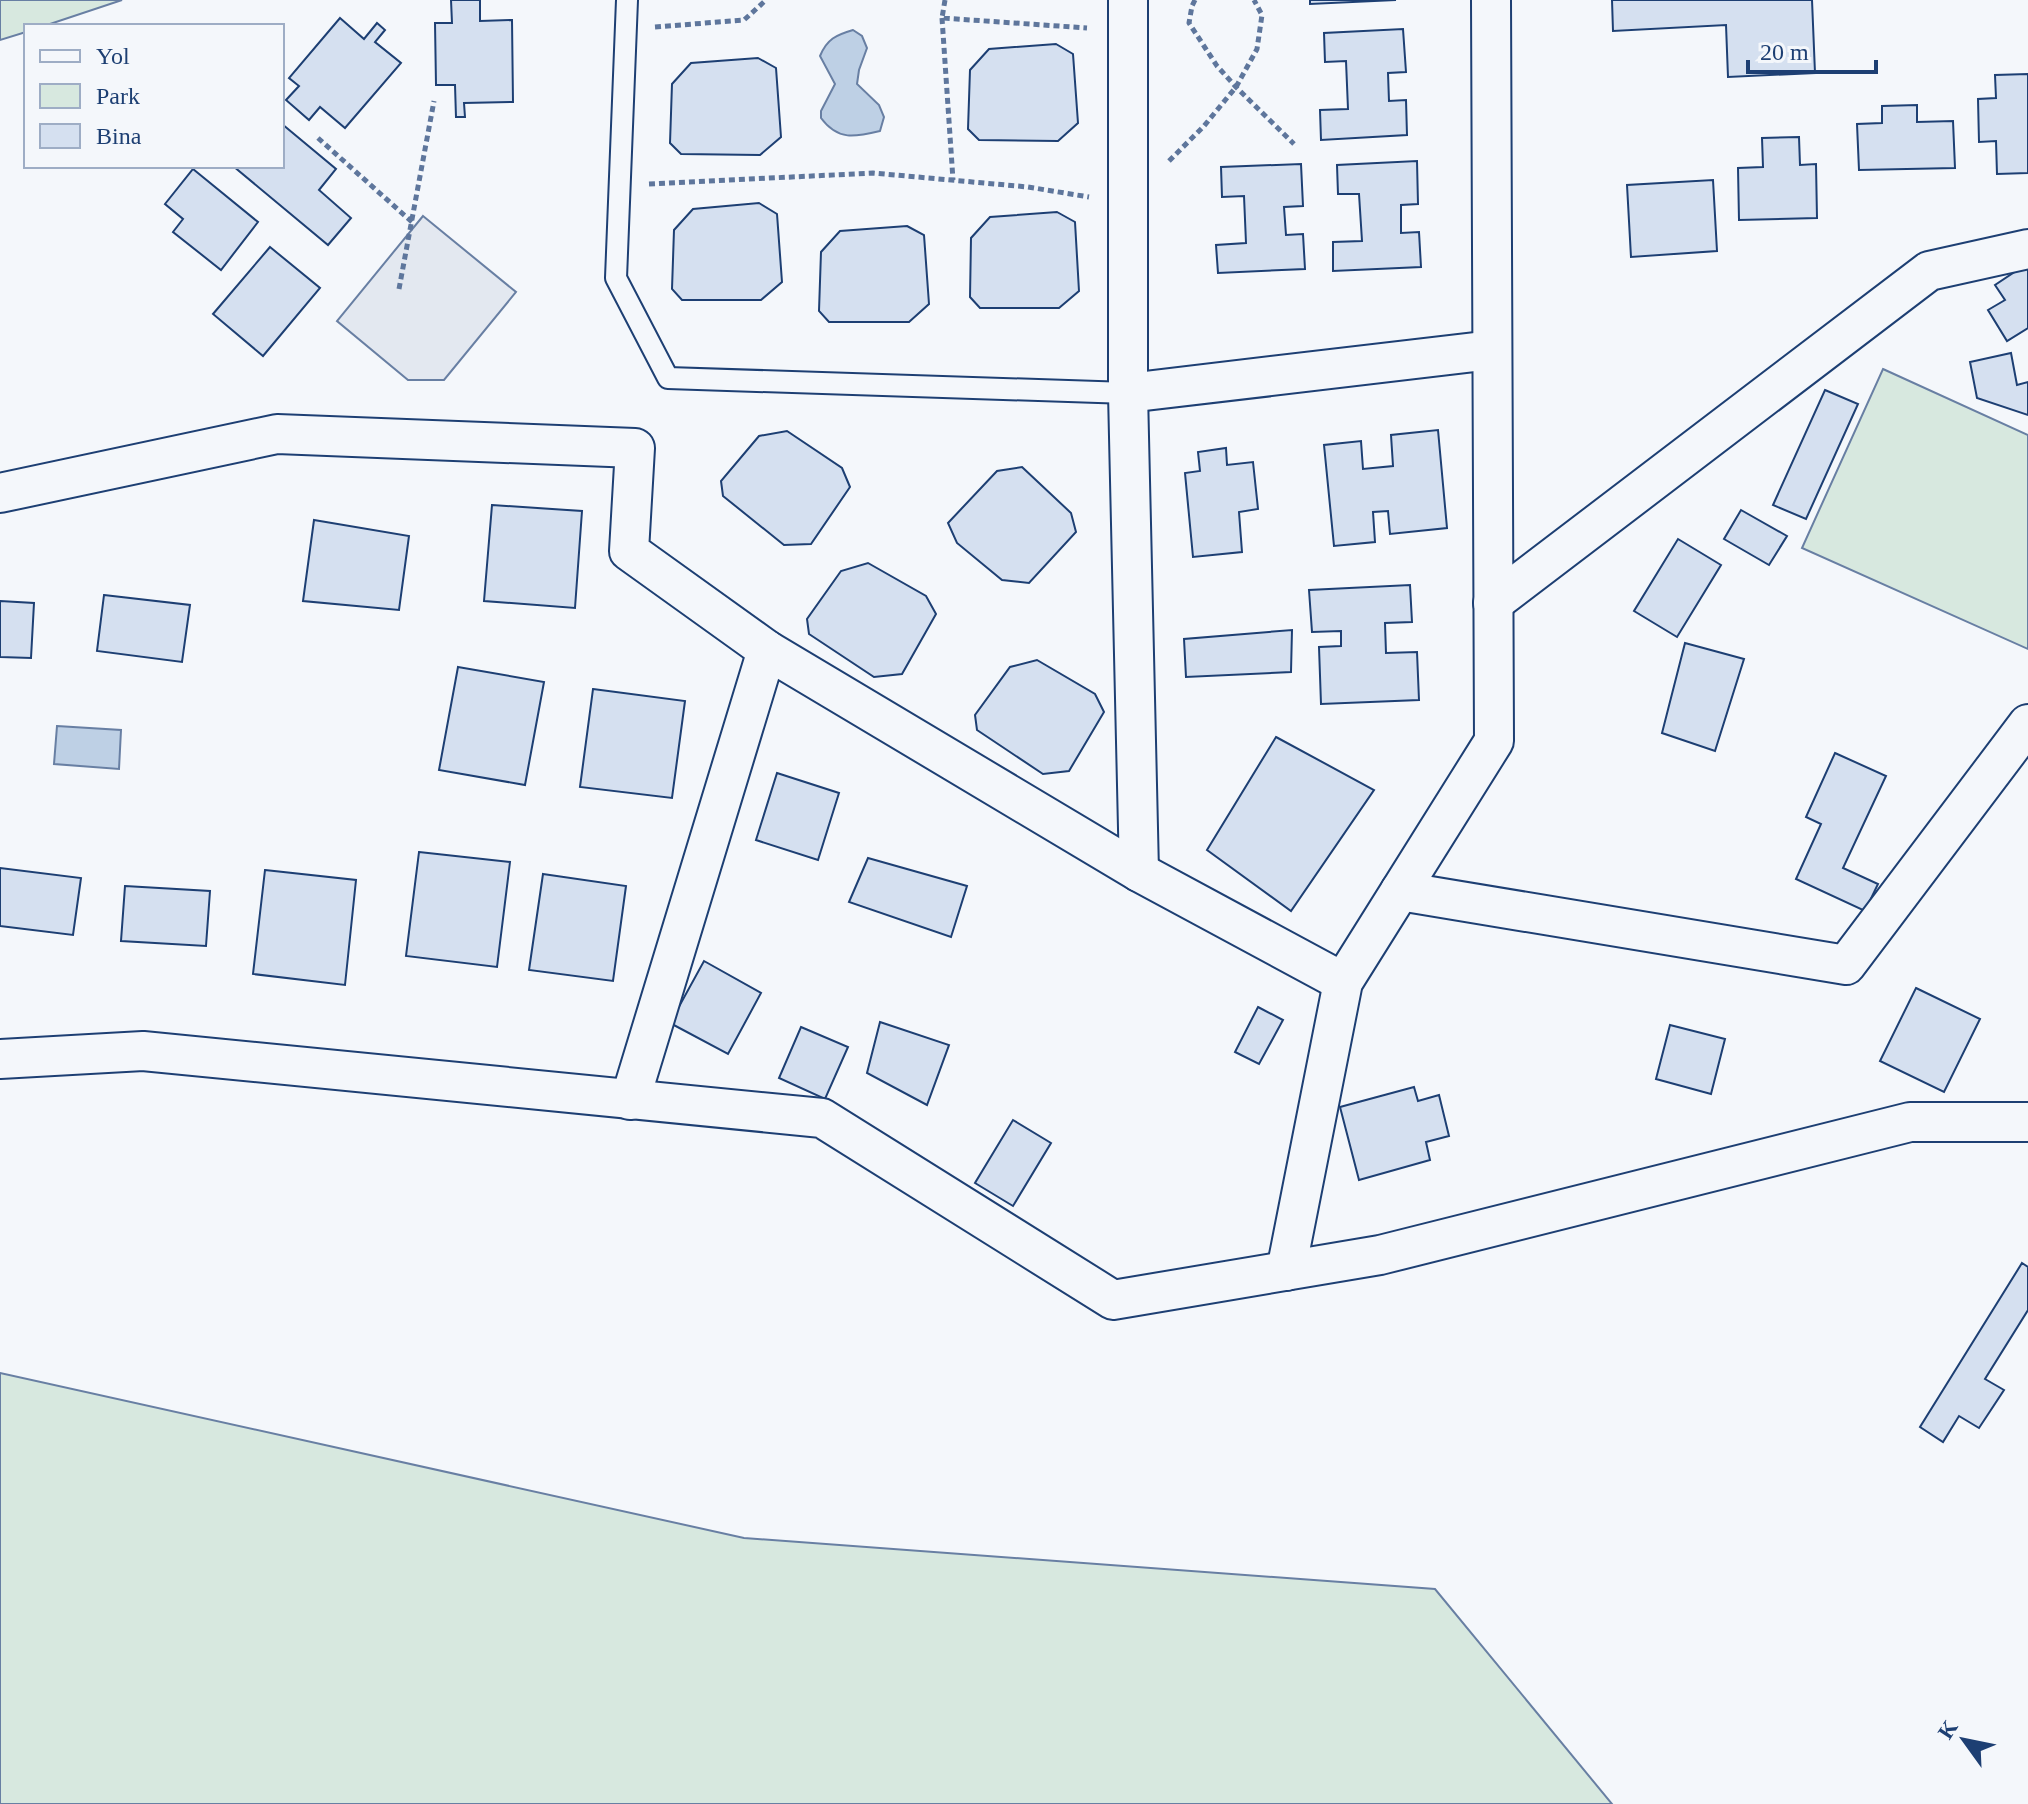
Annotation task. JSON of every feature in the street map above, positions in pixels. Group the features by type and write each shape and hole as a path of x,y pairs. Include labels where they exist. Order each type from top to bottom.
{"street":[{"path":"1286,1271 1343,982 1494,741 1491,0"},
{"path":"1128,15 1128,393 1139,872"},
{"path":"1493,603 1929,271 2028,249"},
{"path":"1128,393 1492,350"},
{"path":"0,493 277,434 635,448 629,551 767,650 1139,872 1343,982"},
{"path":"630,1100 767,650"},
{"path":"1400,891 1846,965 2028,724"},
{"path":"0,1059 143,1051 822,1118 1113,1300 1380,1255 1910,1122 2028,1122"}],"lane":[{"path":"627,0 616,278 668,378 1128,393"}],"path":[{"path":"626,29 744,20 766,0"},
{"path":"945,0 942,18 953,180"},
{"path":"1195,0 1189,23 1217,66 1294,144"},
{"path":"619,185 873,173 1028,187 1128,203 1204,126 1236,87 1257,49 1262,15 1254,0"},
{"path":"942,18 1128,15"},
{"path":"399,289 434,101"},
{"path":"318,138 412,222"}],"green space":[{"path":"0,0 122,0 50,24 24,24 24,33 0,40"},
{"path":"1883,369 2028,435 2028,649 1802,548"},
{"path":"0,1373 744,1538 1435,1589 1612,1804 0,1804"}],"shaded area":[{"path":"423,216 516,292 444,380 408,380 337,321"}],"water":[{"path":"853,30 862,36 867,48 857,84 879,105 884,117 880,131 855,136 834,131 821,118 821,111 835,84 820,56 833,38"},
{"path":"57,726 121,730 119,769 54,764"}],"building":[{"path":"451,0 480,0 480,21 512,20 513,102 464,103 465,117 456,117 455,85 436,85 435,23 452,23"},
{"path":"1310,0 1396,0 1310,4"},
{"path":"1612,0 1812,0 1815,73 1728,77 1726,25 1613,31"},
{"path":"340,18 364,39 377,23 385,30 375,42 401,63 345,128 320,107 309,120 286,100 299,86 289,78"},
{"path":"1403,29 1406,72 1388,73 1389,101 1406,100 1407,135 1321,140 1320,110 1348,109 1346,61 1325,62 1324,33"},
{"path":"1056,44 1073,54 1078,123 1058,141 979,140 968,129 970,70 989,49"},
{"path":"758,58 776,68 781,137 760,155 681,154 670,143 672,84 691,63"},
{"path":"2028,74 2028,173 1997,174 1996,141 1979,142 1978,99 1996,98 1995,75"},
{"path":"1917,105 1917,122 1953,121 1955,168 1859,170 1857,124 1882,123 1882,106"},
{"path":"284,126 336,169 319,190 351,218 328,245 235,168 284,168"},
{"path":"1799,137 1800,165 1816,164 1817,218 1739,220 1738,168 1763,167 1762,138"},
{"path":"1417,161 1418,204 1401,205 1401,233 1419,232 1421,267 1333,271 1333,242 1362,241 1359,194 1338,194 1337,165"},
{"path":"1301,164 1303,206 1284,207 1286,235 1303,234 1305,269 1218,273 1216,245 1246,243 1244,196 1222,197 1221,167"},
{"path":"193,169 258,222 221,270 173,232 183,219 165,204"},
{"path":"1713,180 1717,251 1631,257 1627,185"},
{"path":"759,203 777,214 782,282 761,300 682,300 672,289 674,230 693,209"},
{"path":"1057,212 1075,222 1079,291 1059,308 980,308 970,297 971,238 990,217"},
{"path":"907,226 924,235 929,304 909,322 829,322 819,311 821,252 840,231"},
{"path":"270,247 320,288 263,356 213,314"},
{"path":"2028,263 2028,328 2007,341 1988,310 2005,300 1995,285"},
{"path":"2011,353 2017,385 2028,382 2028,415 1977,398 1970,362"},
{"path":"1825,390 1858,404 1806,519 1773,505"},
{"path":"1438,430 1447,528 1390,534 1388,511 1373,512 1375,542 1334,546 1324,445 1361,441 1363,469 1393,466 1391,435"},
{"path":"787,431 842,468 850,487 811,544 784,545 723,496 721,481 759,436"},
{"path":"1226,448 1227,465 1253,462 1258,509 1239,512 1242,552 1193,557 1185,473 1200,471 1198,452"},
{"path":"1022,467 1071,513 1076,532 1029,583 1002,580 957,543 948,523 997,471"},
{"path":"492,505 582,511 575,608 484,601"},
{"path":"1741,510 1787,536 1769,565 1724,539"},
{"path":"314,520 409,536 399,610 303,601"},
{"path":"1678,539 1721,565 1677,637 1634,611"},
{"path":"868,563 926,596 936,614 902,674 874,677 809,634 807,619 841,571"},
{"path":"1410,585 1412,622 1385,623 1386,653 1417,652 1419,700 1321,704 1319,647 1341,646 1341,631 1312,632 1309,590"},
{"path":"104,595 190,605 182,662 97,651"},
{"path":"0,601 34,603 31,658 0,657"},
{"path":"1292,630 1291,672 1186,677 1184,639"},
{"path":"1685,643 1744,659 1715,751 1662,733"},
{"path":"1037,660 1095,694 1104,712 1069,771 1043,774 977,730 975,715 1010,667"},
{"path":"458,667 544,682 525,785 439,770"},
{"path":"593,689 685,701 672,798 580,787"},
{"path":"1276,737 1374,790 1291,911 1207,850"},
{"path":"1835,753 1886,776 1843,868 1878,884 1865,911 1796,879 1821,824 1806,817"},
{"path":"777,773 839,793 818,860 756,840"},
{"path":"419,852 510,862 497,967 406,956"},
{"path":"868,858 967,886 951,937 849,902"},
{"path":"0,868 81,878 73,935 0,926"},
{"path":"265,870 356,880 345,985 253,974"},
{"path":"543,874 626,886 613,981 529,970"},
{"path":"125,886 210,891 206,946 121,941"},
{"path":"704,961 761,993 728,1054 670,1023"},
{"path":"1916,988 1980,1019 1944,1092 1880,1061"},
{"path":"1258,1007 1283,1020 1259,1064 1235,1052"},
{"path":"880,1022 949,1045 927,1105 867,1073"},
{"path":"1670,1025 1725,1039 1711,1094 1656,1079"},
{"path":"801,1027 848,1047 825,1099 779,1078"},
{"path":"1414,1087 1418,1101 1439,1095 1449,1136 1426,1142 1430,1160 1359,1180 1340,1107"},
{"path":"1013,1120 1051,1143 1013,1206 975,1183"},
{"path":"2022,1263 2028,1267 2028,1310 1985,1379 2004,1390 1979,1428 1959,1416 1943,1442 1920,1427"}]}
